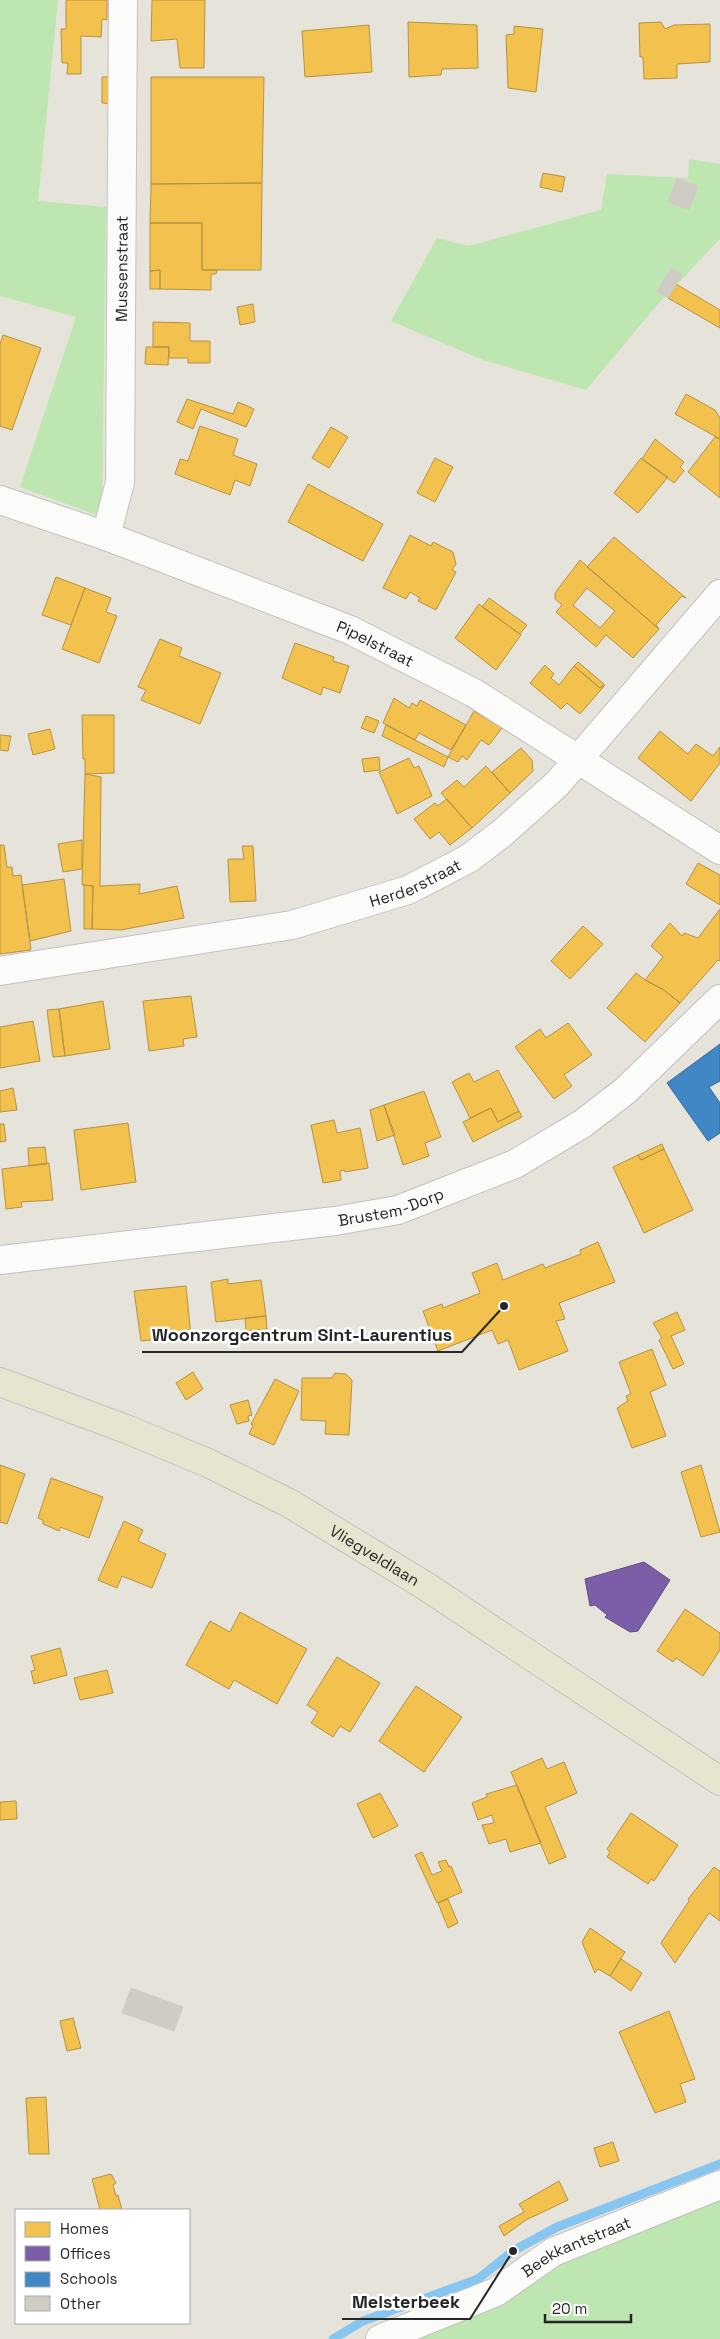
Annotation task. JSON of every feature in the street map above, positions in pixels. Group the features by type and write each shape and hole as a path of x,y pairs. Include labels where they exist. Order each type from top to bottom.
{"main road":[{"name":"Vliegveldlaan","path":"0,1382 154,1440 208,1463 289,1503 424,1585 720,1781"}],"street":[{"name":"Mussenstraat","path":"106,536 120,482 123,0"},
{"name":"Pipelstraat","path":"0,500 106,536 350,630 474,693 720,850"},
{"name":"Herderstraat","path":"0,971 292,925 408,890 468,859 557,784 720,594"},
{"name":"Brustem-Dorp","path":"0,1260 335,1221 398,1210 515,1164 582,1124 625,1091 720,999"},
{"name":"Beekkantstraat","path":"380,2339 496,2292 553,2252 720,2185"}],"green space":[{"path":"0,0 58,0 38,201 106,207 102,517 20,487 76,317 0,296"},
{"path":"689,159 720,164 720,239 657,305 586,390 483,360 391,321 437,238 469,246 601,210 607,174 688,178"},
{"path":"720,2191 720,2339 399,2339 564,2261"}],"building: Homes":[{"path":"66,0 107,0 107,20 102,19 101,37 81,36 81,74 67,74 68,63 62,63 61,29 66,29"},
{"path":"152,0 205,0 204,68 180,68 177,39 151,41"},
{"path":"408,22 477,25 478,68 442,69 441,75 409,77"},
{"path":"661,22 665,29 674,25 710,24 710,62 677,64 677,78 644,79 643,57 640,57 639,23"},
{"path":"369,25 372,72 305,77 302,31"},
{"path":"514,26 543,29 536,92 508,88 506,35 514,34"},
{"path":"118,76 116,104 102,103 102,77"},
{"path":"151,77 264,77 262,183 151,184"},
{"path":"543,173 565,177 562,192 540,187"},
{"path":"262,183 261,270 202,270 202,223 150,223 151,184"},
{"path":"150,223 202,223 202,270 217,270 216,274 211,274 211,290 160,289 160,270 150,271"},
{"path":"160,270 160,289 150,289 150,271"},
{"path":"676,284 720,310 720,328 668,298"},
{"path":"253,304 255,322 240,325 237,307"},
{"path":"153,322 190,323 190,341 210,341 210,363 188,363 188,358 169,358 169,347 153,347"},
{"path":"3,335 41,348 12,430 0,426 0,344"},
{"path":"146,347 169,347 168,365 145,364"},
{"path":"686,394 715,410 720,418 720,439 675,414"},
{"path":"187,399 233,414 238,402 254,409 246,427 201,409 193,429 177,422"},
{"path":"200,426 238,439 233,455 257,464 250,486 235,480 230,495 175,474 180,459 188,461"},
{"path":"331,427 348,437 329,468 312,458"},
{"path":"715,437 720,439 720,498 688,472"},
{"path":"655,439 684,462 680,467 684,471 674,483 642,459"},
{"path":"435,458 453,467 435,502 417,493"},
{"path":"641,458 668,477 638,513 614,493"},
{"path":"308,484 383,524 363,561 288,522"},
{"path":"410,535 431,546 433,542 453,552 456,564 452,570 456,572 436,610 418,601 420,598 410,592 406,599 383,588"},
{"path":"614,537 686,598 682,596 656,625 659,629 587,567"},
{"path":"580,560 659,629 633,658 606,635 596,647 556,612 562,605 555,599 555,593","holes":["587,588 615,611 600,628 573,605"]},
{"path":"56,577 85,588 71,625 42,615"},
{"path":"85,588 111,598 106,612 117,616 99,663 62,649"},
{"path":"489,598 527,625 520,634 482,607"},
{"path":"479,604 521,635 496,670 455,638"},
{"path":"160,639 182,648 179,656 221,673 200,724 141,700 146,690 138,687"},
{"path":"295,643 334,657 333,661 349,666 340,693 323,687 321,695 282,678"},
{"path":"578,662 604,684 600,688 574,666"},
{"path":"545,665 554,674 551,678 559,685 574,666 600,688 605,685 580,714 567,703 561,709 530,683"},
{"path":"394,698 409,708 412,703 417,706 420,700 466,725 451,750 419,733 415,740 383,723"},
{"path":"474,711 502,728 489,745 481,740 467,760 462,756 458,762 448,757"},
{"path":"82,715 114,715 114,773 85,774"},
{"path":"366,716 379,721 374,733 361,728"},
{"path":"386,725 448,757 444,767 382,736"},
{"path":"50,729 55,749 33,755 28,734"},
{"path":"660,731 688,754 696,744 713,756 720,747 720,763 691,801 638,758"},
{"path":"0,735 11,736 8,751 0,750"},
{"path":"521,748 532,760 533,771 510,793 492,772"},
{"path":"379,757 380,770 364,772 362,759"},
{"path":"409,758 414,768 419,766 432,796 397,814 379,772"},
{"path":"486,766 510,793 472,828 441,793 457,780 464,787"},
{"path":"85,774 101,777 100,886 140,884 139,894 177,886 184,918 121,930 92,929 93,886 82,885"},
{"path":"447,799 472,828 450,845 439,832 430,839 414,819 435,803 437,806"},
{"path":"82,840 82,869 63,872 58,844"},
{"path":"0,845 4,845 7,867 12,867 13,876 21,875 31,950 0,954"},
{"path":"242,846 253,846 256,901 230,902 228,859 244,859"},
{"path":"698,863 720,875 720,905 686,884"},
{"path":"64,879 71,931 30,941 22,885"},
{"path":"84,885 93,886 92,929 84,929"},
{"path":"720,909 720,961 718,960 680,1003 664,990 645,980 663,957 651,946 670,923 682,936 684,933 698,938"},
{"path":"583,926 603,944 570,979 551,961"},
{"path":"636,973 664,990 680,1003 645,1042 607,1008"},
{"path":"191,996 197,1037 183,1039 184,1046 149,1051 143,1001"},
{"path":"103,1001 110,1049 65,1056 59,1009"},
{"path":"59,1009 65,1056 53,1057 47,1010"},
{"path":"33,1021 40,1061 0,1068 0,1027"},
{"path":"568,1023 592,1055 564,1075 572,1086 554,1099 515,1047 540,1029 546,1038"},
{"path":"498,1070 519,1111 498,1122 491,1108 470,1118 452,1082 469,1073 474,1082"},
{"path":"13,1088 17,1110 0,1112 0,1091"},
{"path":"424,1091 441,1137 425,1143 429,1156 403,1165 384,1105"},
{"path":"384,1105 395,1135 377,1141 370,1110"},
{"path":"491,1108 498,1122 519,1111 522,1117 473,1142 463,1122"},
{"path":"334,1120 337,1133 360,1128 368,1168 345,1172 344,1170 340,1171 341,1180 323,1183 311,1125"},
{"path":"128,1123 136,1182 81,1190 74,1130"},
{"path":"0,1124 4,1124 6,1141 0,1142"},
{"path":"662,1144 664,1149 641,1160 638,1155"},
{"path":"45,1147 47,1164 29,1166 28,1148"},
{"path":"664,1149 693,1210 644,1233 613,1167 638,1155 641,1160"},
{"path":"49,1163 53,1200 21,1202 22,1207 6,1209 2,1169"},
{"path":"598,1242 615,1282 559,1303 565,1319 556,1321 568,1351 519,1370 508,1340 498,1344 492,1330 438,1351 423,1311 442,1304 443,1308 480,1293 472,1273 497,1263 503,1280 543,1264 545,1268 581,1254 580,1250"},
{"path":"228,1279 228,1284 261,1280 266,1316 216,1322 211,1282"},
{"path":"186,1286 191,1336 141,1341 134,1291"},
{"path":"677,1312 685,1330 671,1336 684,1364 673,1369 659,1340 662,1338 653,1323"},
{"path":"266,1316 267,1329 246,1331 245,1318"},
{"path":"652,1349 666,1385 650,1392 666,1436 632,1448 617,1408 628,1401 626,1396 631,1394 619,1362"},
{"path":"193,1372 203,1389 186,1400 176,1383"},
{"path":"335,1373 346,1374 352,1380 349,1435 325,1434 326,1421 301,1420 302,1378 332,1378"},
{"path":"275,1379 299,1391 274,1445 249,1434 253,1425 251,1424"},
{"path":"248,1400 252,1415 248,1416 249,1421 237,1424 230,1405"},
{"path":"0,1465 25,1474 7,1524 0,1522"},
{"path":"701,1465 720,1532 701,1537 681,1472"},
{"path":"51,1478 103,1497 89,1538 60,1527 59,1531 43,1524 43,1520 38,1518"},
{"path":"124,1521 143,1530 138,1541 166,1554 152,1588 122,1576 117,1588 98,1580"},
{"path":"685,1609 720,1633 720,1650 703,1676 676,1658 673,1662 657,1651"},
{"path":"240,1612 307,1649 277,1704 234,1680 229,1689 186,1665 210,1621 230,1632"},
{"path":"60,1648 67,1675 34,1684 31,1671 35,1670 31,1656"},
{"path":"337,1657 380,1683 350,1732 340,1726 333,1737 311,1723 318,1712 307,1705"},
{"path":"107,1670 113,1693 80,1700 74,1678"},
{"path":"416,1686 462,1717 424,1772 379,1741"},
{"path":"542,1758 547,1769 564,1762 577,1793 545,1807 566,1857 549,1864 511,1772"},
{"path":"517,1785 541,1843 510,1852 506,1839 489,1844 482,1825 494,1823 492,1815 478,1820 472,1803 487,1797 486,1794"},
{"path":"380,1793 398,1826 373,1838 357,1804"},
{"path":"16,1801 17,1819 0,1820 0,1802"},
{"path":"631,1813 678,1845 654,1881 651,1879 648,1884 607,1857 610,1852 607,1849"},
{"path":"422,1852 432,1875 442,1871 438,1862 446,1860 449,1867 451,1866 462,1892 437,1903 415,1855"},
{"path":"714,1867 720,1871 720,1921 709,1913 675,1963 661,1943 689,1901 688,1899"},
{"path":"448,1899 458,1923 448,1928 438,1903"},
{"path":"590,1928 625,1952 610,1976 598,1969 595,1973 586,1952 582,1942"},
{"path":"621,1959 642,1973 631,1991 610,1976"},
{"path":"669,2011 695,2079 680,2084 686,2102 655,2113 619,2032"},
{"path":"73,2018 81,2048 67,2051 60,2021"},
{"path":"46,2097 49,2154 29,2154 26,2098"},
{"path":"613,2142 619,2161 600,2167 594,2148"},
{"path":"111,2174 116,2183 113,2185 122,2209 100,2209 92,2179"},
{"path":"559,2181 568,2200 526,2220 504,2236 499,2226 524,2212 519,2204"}],"building: Offices":[{"path":"644,1562 670,1580 638,1631 630,1632 605,1617 607,1615 595,1605 590,1606 585,1579"}],"building: Schools":[{"path":"720,1044 720,1081 709,1087 720,1103 720,1133 708,1141 667,1083"}],"building: Other":[{"path":"677,178 698,186 689,210 668,202"},
{"path":"671,268 682,274 668,298 657,291"},
{"path":"131,1988 183,2007 174,2031 122,2013"}],"waterway":[{"path":"333,2339 363,2321 478,2279 513,2251 557,2227 720,2164"}],"place":[{"name":"Woonzorgcentrum Sint-Laurentius","path":"504,1306"},
{"name":"Melsterbeek","path":"513,2251"}]}
